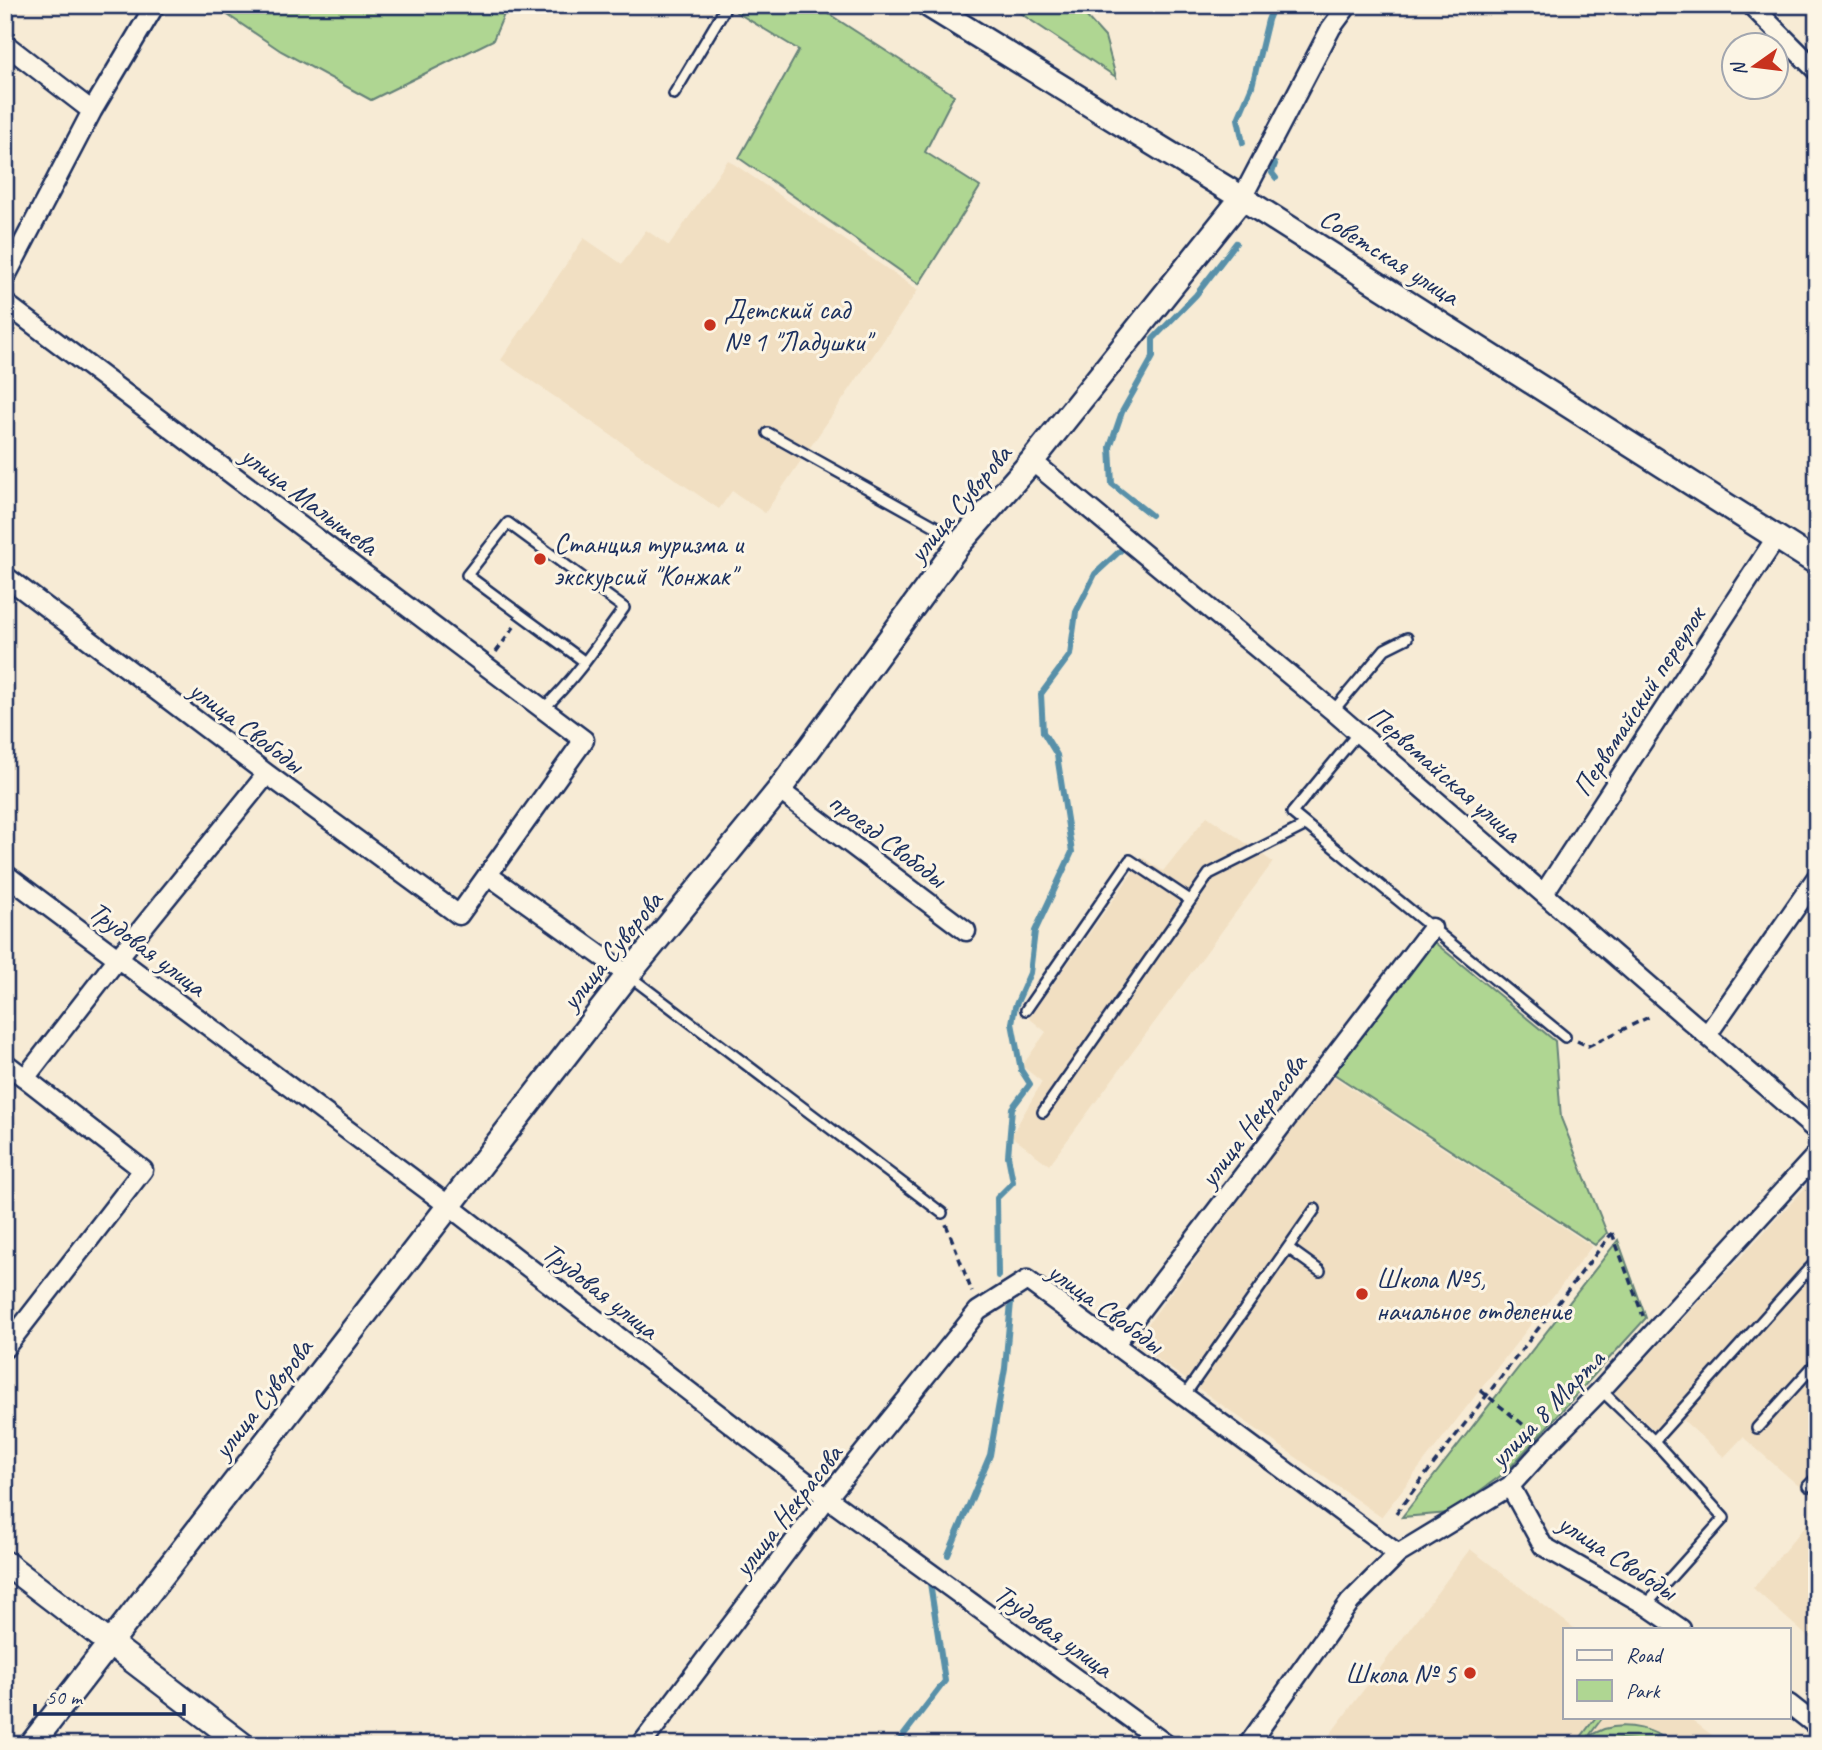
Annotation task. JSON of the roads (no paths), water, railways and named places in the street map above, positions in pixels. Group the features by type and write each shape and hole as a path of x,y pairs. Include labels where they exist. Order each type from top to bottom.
{"main road":[{"name":"Советская улица","path":"928,5 1242,198 1817,563"},
{"name":"улица Суворова","path":"31,1745 628,975 779,790 960,544 1032,461 1242,198"},
{"path":"5,1563 243,1745"}],"street":[{"path":"5,278 92,111 155,5"},
{"path":"1242,198 1331,28 1349,5"},
{"path":"1751,5 1817,71"},
{"path":"5,44 92,111"},
{"name":"улица Малышева","path":"5,303 584,740 488,874"},
{"name":"Первомайская улица","path":"1032,461 1333,710 1817,1131"},
{"name":"Первомайский переулок","path":"1544,893 1776,538"},
{"name":"улица Свободы","path":"5,576 459,915 488,874"},
{"path":"25,1078 267,774"},
{"name":"проезд Свободы","path":"779,790 966,931"},
{"name":"Трудовая улица","path":"5,874 449,1206 827,1498 1167,1745"},
{"path":"488,874 628,975"},
{"path":"1707,1035 1817,877"},
{"name":"улица Некрасова","path":"1114,1345 1432,928"},
{"path":"5,1063 143,1170 5,1348"},
{"name":"улица 8 Марта","path":"1248,1745 1350,1602 1398,1554 1510,1486 1817,1154"},
{"name":"улица Свободы","path":"978,1311 1027,1280 1398,1554"},
{"name":"улица Некрасова","path":"641,1745 827,1498 978,1311"},
{"name":"улица Свободы","path":"1510,1486 1543,1546 1646,1605 1680,1628"},
{"path":"1790,1705 1817,1726"}],"lane":[{"path":"674,94 727,5"},
{"path":"768,433 936,526 960,544"},
{"path":"543,709 561,693 585,662 624,608 508,523 467,575 585,662"},
{"path":"1333,710 1385,649 1406,638"},
{"path":"1359,733 1292,814 1565,1037"},
{"path":"1043,1112 1209,874 1306,825"},
{"path":"1026,1010 1130,860 1190,900"},
{"path":"628,975 942,1213"},
{"path":"1184,1396 1315,1209"},
{"path":"1288,1248 1320,1271"},
{"path":"1654,1441 1817,1261"},
{"path":"1806,1272 1817,1282"},
{"path":"1757,1428 1817,1362"},
{"path":"1601,1390 1654,1441 1724,1518 1646,1605"},
{"path":"1808,1486 1817,1476"}],"waterway":[{"path":"1243,143 1238,119 1252,86 1274,5"},
{"path":"1275,164 1272,173 1276,178"},
{"path":"1151,515 1112,484 1110,447 1122,412 1153,357 1153,339 1196,295 1236,243"},
{"path":"998,1276 997,1198 1013,1182 1008,1156 1012,1108 1030,1084 1021,1070 1012,1023 1015,1007 1030,973 1035,931 1072,852 1057,755 1043,732 1041,694 1070,655 1076,612 1095,574 1122,549"},
{"path":"948,1555 990,1455 1005,1368 1011,1302"},
{"path":"896,1745 945,1681 930,1583"}],"place":[{"name":"Детский сад № 1 \"Ладушки\"","path":"710,325"},
{"name":"Станция туризма и экскурсий \"Конжак\"","path":"540,559"},
{"name":"Школа №5, начальное отделение","path":"1362,1294"},
{"name":"Школа № 5","path":"1470,1673"}]}
